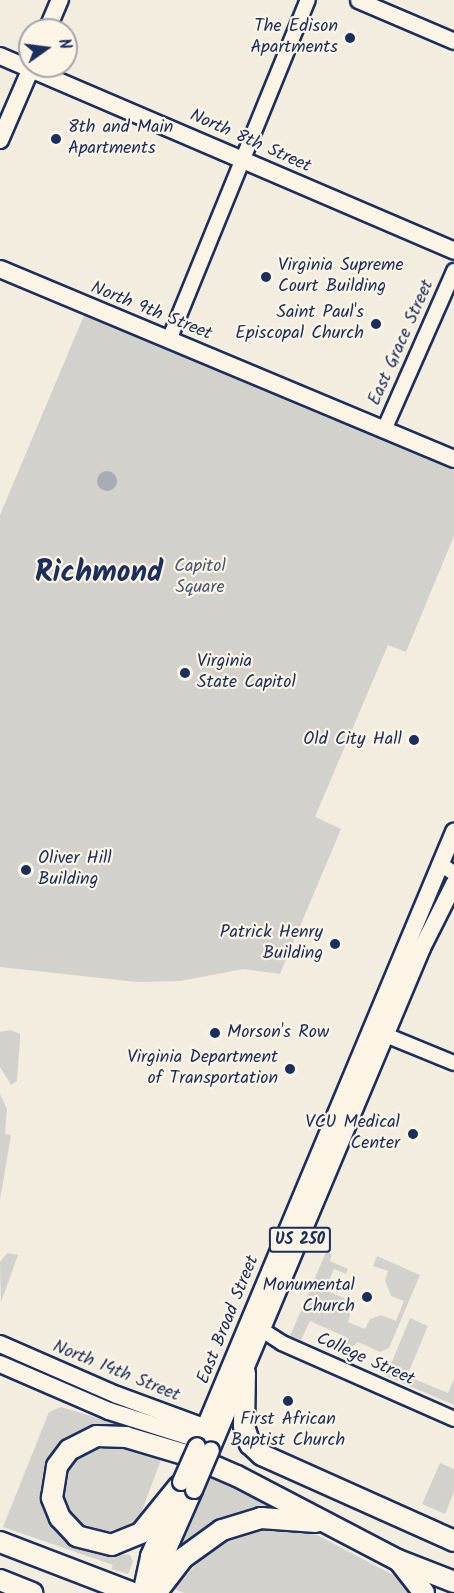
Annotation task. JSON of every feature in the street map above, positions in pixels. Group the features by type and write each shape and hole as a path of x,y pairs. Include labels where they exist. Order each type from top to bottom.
{"highway":[{"path":"245,1373 243,1423 250,1444 262,1455 454,1541"},
{"path":"185,1486 141,1533 112,1545 77,1536 60,1518 52,1498 54,1475 69,1450 97,1436 115,1436 193,1457 335,1526 398,1560 454,1582"},
{"path":"0,1542 143,1593 161,1563 210,1536 249,1520 281,1517 335,1526"},
{"path":"398,1560 424,1593"},
{"path":"0,1580 32,1593"}],"main road":[{"path":"52,18 60,0"},
{"path":"358,0 454,41"},
{"name":"North 8th Street","path":"0,56 18,62"},
{"path":"0,140 26,78"},
{"name":"North 8th Street","path":"56,78 454,251"},
{"name":"North 9th Street","path":"0,269 454,459"},
{"name":"East Broad Street","path":"208,1440 250,1320 378,1032 447,868 454,832"},
{"name":"East Broad Street","path":"143,1593 161,1563 185,1486 245,1373 262,1333 378,1032 454,884"},
{"name":"North 14th Street","path":"0,1344 117,1395 208,1440"},
{"name":"North 14th Street","path":"0,1364 109,1411 208,1440"}],"street":[{"path":"169,340 308,0"},
{"name":"East Grace Street","path":"384,429 454,270"},
{"path":"378,1032 454,1063"},
{"path":"250,1320 262,1333"},
{"name":"College Street","path":"262,1333 454,1419"}],"green space":[{"name":"Capitol Square","path":"85,313 454,469 454,536 406,652 388,645 315,817 341,829 280,974 244,969 180,981 137,982 0,967 0,515"},
{"path":"10,1030 20,1034 17,1081 11,1085 0,1067 0,1032"},
{"path":"0,1094 7,1109 5,1134 11,1135 0,1200"},
{"path":"327,1250 332,1255 330,1261 348,1269 346,1274 334,1269 325,1290 344,1298 350,1315 348,1322 365,1329 370,1319 381,1315 396,1321 404,1301 391,1296 385,1280 388,1271 373,1266 377,1256 420,1275 389,1348 380,1352 358,1342 349,1349 344,1346 348,1338 310,1321 301,1340 290,1336"},
{"path":"7,1253 18,1255 1,1302 0,1262"},
{"path":"410,1318 428,1326 407,1376 448,1393 454,1379 454,1405 386,1376"},
{"path":"61,1407 134,1429 107,1426 76,1434 52,1458 43,1487 48,1519 60,1534 94,1552 130,1555 133,1562 128,1574 111,1569 113,1565 3,1527 49,1412"},
{"path":"104,1445 163,1454 140,1516 130,1525 103,1533 80,1524 66,1505 64,1495 66,1472 71,1462 80,1454"},
{"path":"440,1463 454,1469 454,1492 445,1514 422,1504"},
{"path":"212,1475 283,1509 216,1523 181,1547"},
{"path":"284,1525 317,1535 401,1579 413,1593 184,1593 174,1589 211,1548 230,1536"}],"shaded area":[{"path":"107,471 114,474 117,481 114,488 107,491 100,488 97,481 100,474"}],"place":[{"name":"The Edison Apartments","path":"350,38"},
{"name":"8th and Main Apartments","path":"56,139"},
{"name":"Virginia Supreme Court Building","path":"266,277"},
{"name":"Saint Paul's Episcopal Church","path":"376,324"},
{"name":"Virginia State Capitol","path":"185,673"},
{"name":"Old City Hall","path":"414,740"},
{"name":"Oliver Hill Building","path":"26,870"},
{"name":"Patrick Henry Building","path":"335,944"},
{"name":"Morson's Row","path":"215,1033"},
{"name":"Virginia Department of Transportation","path":"290,1069"},
{"name":"VCU Medical Center","path":"413,1134"},
{"name":"Monumental Church","path":"367,1297"},
{"name":"First African Baptist Church","path":"288,1401"}],"district":[{"name":"Richmond","path":"99,573"}]}
